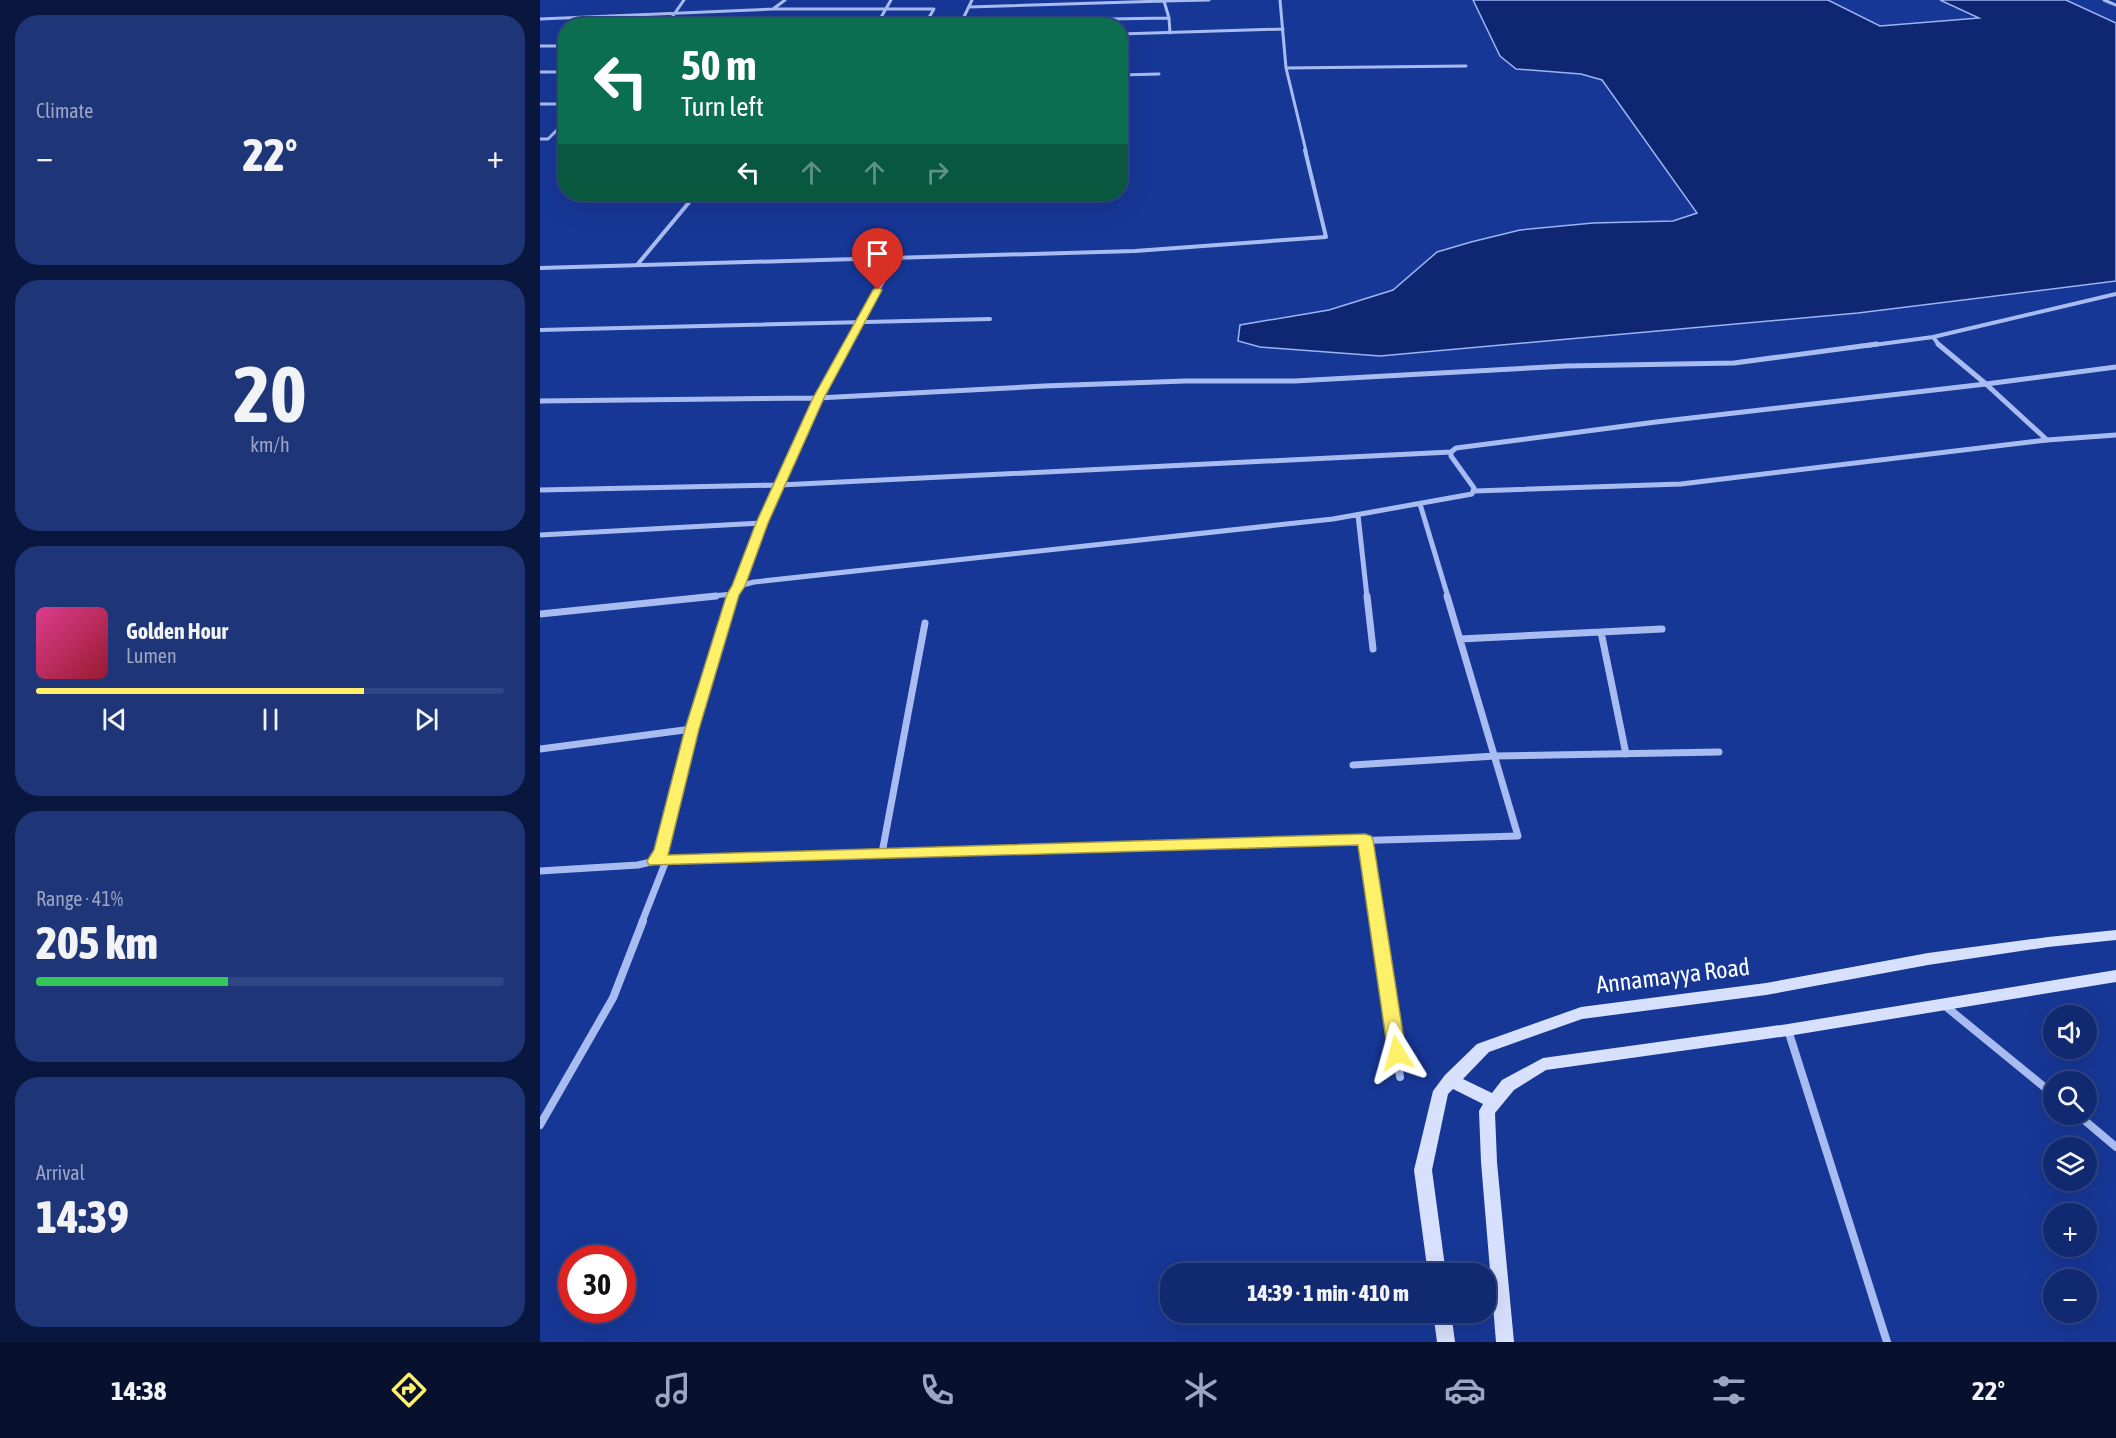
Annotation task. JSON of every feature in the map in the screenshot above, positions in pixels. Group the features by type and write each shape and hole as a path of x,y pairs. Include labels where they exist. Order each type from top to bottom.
{"street":[{"path":"672,18 684,0"},
{"path":"773,9 785,0"},
{"path":"881,18 891,0"},
{"path":"964,18 972,0"},
{"path":"969,7 1209,0"},
{"path":"540,268 1135,251 1326,237 1286,68 1280,0"},
{"path":"2104,0 2116,5"},
{"path":"1164,1 1170,33"},
{"path":"559,18 676,12 887,7 934,9 929,18"},
{"path":"540,19 558,18"},
{"path":"1128,19 1169,18"},
{"path":"1128,34 1283,29"},
{"path":"540,46 558,45"},
{"path":"1286,68 1466,66"},
{"path":"540,72 556,72"},
{"path":"1128,75 1159,74"},
{"path":"540,104 558,104"},
{"path":"540,139 548,139 558,129"},
{"path":"637,265 690,201"},
{"path":"654,861 662,851 692,729 733,594 739,586 762,523 818,398 896,258"},
{"path":"540,401 818,398 1044,386 1185,381 1295,381 1566,366 1734,363 1933,337 2116,294"},
{"path":"540,330 990,319"},
{"path":"1933,337 1935,342 1986,384 2047,440"},
{"path":"540,490 780,484 1451,452 1456,448 1656,422 2116,367"},
{"path":"739,586 754,582 1063,550 1358,515 1472,494 1475,491 1681,484 2047,440 2116,435"},
{"path":"1451,452 1475,491"},
{"path":"540,871 638,865 654,861 1518,836 1420,504"},
{"path":"1358,515 1373,649"},
{"path":"540,535 762,523"},
{"path":"540,614 733,594"},
{"path":"882,853 925,623"},
{"path":"1460,639 1662,629"},
{"path":"1600,632 1626,754"},
{"path":"540,749 692,729"},
{"path":"1353,765 1495,756 1719,752"},
{"path":"1365,840 1400,1077"},
{"path":"540,1125 613,998 666,861"},
{"name":"Annamayya Road","path":"1436,1263 1423,1170 1441,1091 1483,1048 1581,1013 1766,990 1928,959 2116,935"},
{"path":"1505,1342 1489,1162 1487,1111 1508,1084 1543,1064 1788,1030 2116,976"},
{"path":"1944,1005 2043,1086"},
{"path":"1788,1030 1887,1342"},
{"path":"1451,1080 1494,1102"},
{"path":"2090,1125 2116,1147"},
{"path":"1443,1323 1446,1342"}],"shaded area":[{"path":"1473,0 1828,0 1880,26 1979,18 1940,0 2066,0 2116,23 2116,281 1858,313 1380,356 1260,347 1238,341 1240,325 1329,310 1393,290 1437,252 1471,242 1520,230 1593,223 1673,221 1697,213 1602,80 1581,74 1516,69 1500,56"}],"route":[{"path":"878,290 818,398 762,523 739,586 733,594 692,729 662,851 654,861 1365,840 1397,1053"}]}
